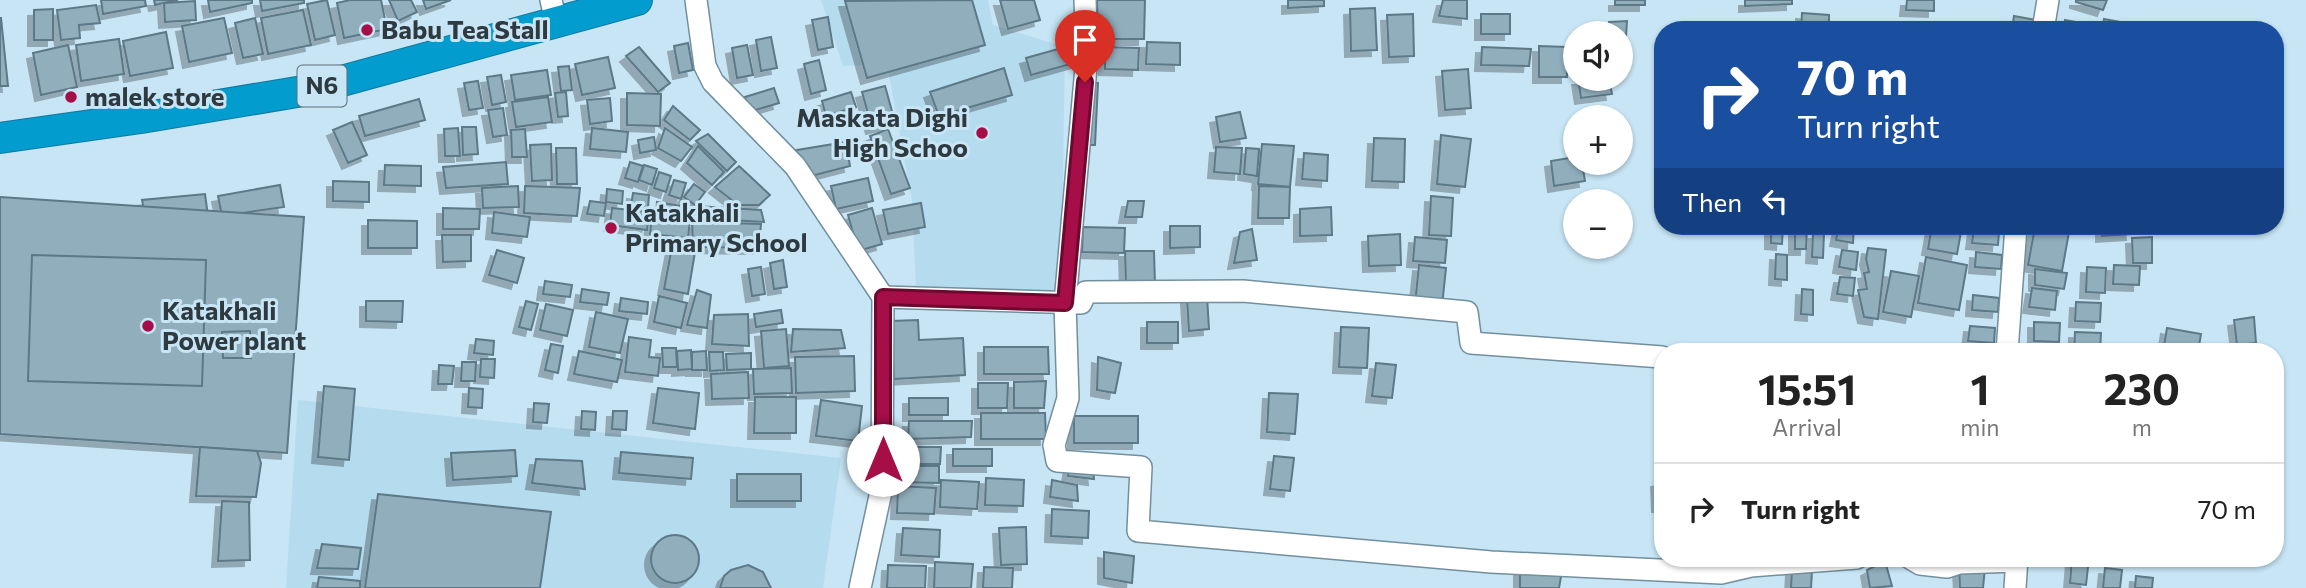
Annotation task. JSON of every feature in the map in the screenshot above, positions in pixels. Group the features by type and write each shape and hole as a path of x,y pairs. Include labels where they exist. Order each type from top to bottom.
{"highway":[{"name":"N6","path":"0,138 309,90 553,11 638,0"}],"street":[{"path":"696,0 705,66 713,82 795,166 883,297 882,487 860,588"},
{"path":"1085,0 1087,56 1065,303 1068,398 1054,445 1057,461 1142,467 1138,531 1491,562 1721,573 1747,567"},
{"path":"2044,21 2048,0"},
{"path":"2008,343 2015,235"},
{"path":"883,297 1081,303 1086,292 1230,291 1466,312 1471,343 1654,356"},
{"path":"2015,588 2016,567"}],"shaded area":[{"name":"Maskata Dighi High Schoo","path":"821,0 988,0 993,25 1065,47 1061,293 916,287 912,200 887,64 843,66"},
{"name":"Katakhali Power plant","path":"298,400 841,458 823,588 286,588"}],"building":[{"path":"101,0 145,0 146,6 103,14"},
{"path":"154,0 178,0 155,5"},
{"path":"208,0 252,0 252,3 210,12"},
{"path":"260,0 304,0 304,3 262,11"},
{"path":"327,0 335,35 315,40 307,4"},
{"path":"350,0 381,0 387,29 344,38 337,3"},
{"path":"389,0 411,0 417,12 398,21"},
{"path":"423,0 451,0 426,9"},
{"path":"972,0 985,45 867,78 845,1"},
{"path":"1000,0 1034,0 1040,20 1008,29"},
{"path":"1097,0 1145,0 1144,39 1098,39"},
{"path":"1288,0 1324,0 1324,6 1288,8"},
{"path":"1443,0 1467,0 1467,19 1439,16"},
{"path":"1615,0 1645,0 1645,5 1615,5"},
{"path":"1745,0 1792,0 1792,4 1745,6"},
{"path":"1907,0 1934,0 1934,11 1906,10"},
{"path":"2076,0 2107,0 2103,10"},
{"path":"195,1 196,20 165,22 164,3"},
{"path":"96,5 100,23 79,25 80,38 61,40 57,10"},
{"path":"1375,8 1377,50 1351,51 1350,9"},
{"path":"53,9 53,40 34,40 34,10"},
{"path":"303,10 311,45 268,54 261,18"},
{"path":"1802,13 1829,15 1829,21 1802,21"},
{"path":"1413,14 1414,56 1389,57 1387,15"},
{"path":"1481,14 1510,14 1510,34 1481,34"},
{"path":"2014,16 2036,20 2036,21 2013,21"},
{"path":"828,17 833,47 818,50 812,20"},
{"path":"1,18 8,86 0,86"},
{"path":"224,18 232,53 189,62 182,26"},
{"path":"255,18 263,54 243,58 235,23"},
{"path":"166,32 173,68 130,76 123,41"},
{"path":"771,37 777,68 761,71 756,40"},
{"path":"119,39 124,74 81,81 76,45"},
{"path":"1147,42 1180,43 1180,65 1146,64"},
{"path":"688,43 693,70 679,73 674,46"},
{"path":"1076,44 1081,61 1031,75 1026,58"},
{"path":"68,45 77,87 41,95 33,53"},
{"path":"747,45 753,75 737,78 732,48"},
{"path":"1539,46 1563,47 1563,77 1539,77"},
{"path":"639,47 670,83 658,92 626,56"},
{"path":"1105,47 1139,48 1138,70 1105,69"},
{"path":"1482,47 1531,49 1529,66 1481,65"},
{"path":"608,57 615,88 582,95 575,64"},
{"path":"819,60 826,90 811,94 804,64"},
{"path":"569,66 572,90 561,91 558,67"},
{"path":"1004,68 1012,95 939,116 930,92"},
{"path":"1468,69 1471,108 1445,110 1442,71"},
{"path":"547,70 551,95 515,100 511,75"},
{"path":"501,75 506,102 492,105 487,77"},
{"path":"478,81 483,108 469,110 464,83"},
{"path":"1087,82 1098,83 1095,145 1084,145"},
{"path":"885,86 895,122 872,128 862,92"},
{"path":"774,88 779,103 749,112 745,97"},
{"path":"1580,91 1611,91 1612,94 1581,98"},
{"path":"566,92 568,116 558,117 555,93"},
{"path":"851,92 856,107 826,116 822,101"},
{"path":"627,93 661,94 660,126 627,125"},
{"path":"548,97 552,122 516,127 512,102"},
{"path":"610,98 612,121 590,124 587,100"},
{"path":"419,99 425,120 365,136 359,116"},
{"path":"673,106 700,130 690,140 664,120"},
{"path":"503,108 507,135 493,137 488,110"},
{"path":"1240,112 1246,138 1220,142 1216,117"},
{"path":"352,122 367,155 348,163 333,130"},
{"path":"462,127 476,127 478,154 463,155"},
{"path":"458,128 460,156 445,156 444,129"},
{"path":"592,128 628,132 626,152 590,149"},
{"path":"665,128 692,147 681,161 658,148"},
{"path":"525,129 527,157 512,157 511,130"},
{"path":"888,129 910,188 891,194 870,136"},
{"path":"708,134 736,162 727,171 696,141"},
{"path":"1441,135 1471,139 1465,187 1437,184"},
{"path":"654,137 656,150 640,153 638,140"},
{"path":"1374,138 1405,139 1404,182 1372,181"},
{"path":"846,142 850,166 811,176 791,151"},
{"path":"551,144 552,180 532,181 530,145"},
{"path":"1262,144 1294,146 1290,187 1258,184"},
{"path":"698,146 724,172 712,185 687,163"},
{"path":"1216,147 1242,148 1240,174 1214,172"},
{"path":"556,148 576,148 577,184 557,184"},
{"path":"1246,148 1259,149 1257,176 1244,174"},
{"path":"1304,153 1328,155 1327,181 1302,179"},
{"path":"1563,159 1563,175 1584,175 1585,181 1554,186 1551,161"},
{"path":"506,162 508,184 446,188 443,167"},
{"path":"630,162 643,166 638,182 625,178"},
{"path":"385,165 421,166 421,186 384,185"},
{"path":"644,165 657,169 652,185 639,180"},
{"path":"739,166 770,195 759,205 738,205 715,187"},
{"path":"659,172 671,176 666,192 654,188"},
{"path":"868,178 873,201 836,209 831,186"},
{"path":"674,180 686,183 681,199 669,195"},
{"path":"333,181 369,182 369,202 333,201"},
{"path":"694,184 705,192 695,205 684,197"},
{"path":"280,185 284,207 222,216 218,196"},
{"path":"518,186 519,207 483,208 482,188"},
{"path":"525,186 580,188 577,216 524,213"},
{"path":"1259,186 1290,187 1289,218 1258,218"},
{"path":"607,189 623,191 622,204 606,202"},
{"path":"633,193 649,195 648,208 631,206"},
{"path":"205,194 208,216 146,221 142,200"},
{"path":"1431,196 1453,198 1451,236 1429,235"},
{"name":"Katakhali Power plant","path":"0,197 304,217 287,453 0,434"},
{"path":"590,201 606,203 604,216 587,214"},
{"path":"1128,201 1144,201 1142,217 1125,217"},
{"path":"657,202 688,207 686,217 656,214"},
{"path":"921,203 925,227 888,234 883,210"},
{"path":"695,206 761,210 764,222 695,218"},
{"path":"1331,207 1332,235 1300,236 1300,209"},
{"path":"443,208 480,209 479,229 443,229"},
{"path":"612,208 649,212 647,230 610,225"},
{"path":"872,208 882,244 858,251 848,215"},
{"path":"494,212 530,217 527,237 492,233"},
{"path":"652,216 690,220 688,238 650,234"},
{"path":"368,220 417,221 417,248 368,248"},
{"path":"692,222 761,224 759,248 693,247"},
{"path":"1170,226 1200,226 1200,247 1170,248"},
{"path":"1083,227 1125,228 1124,253 1082,252"},
{"path":"1252,229 1257,260 1234,263 1240,232"},
{"path":"1400,234 1401,265 1369,266 1368,236"},
{"path":"442,235 471,235 471,261 443,262"},
{"path":"1771,235 1782,235 1782,244 1771,243"},
{"path":"1795,235 1807,235 1806,249 1795,249"},
{"path":"1813,235 1824,235 1823,258 1812,257"},
{"path":"1837,235 1853,235 1853,243 1836,240"},
{"path":"1930,235 1960,235 1957,254 1928,249"},
{"path":"1973,235 1999,235 1998,245 1972,243"},
{"path":"2034,235 2068,235 2062,271 2028,265"},
{"path":"1415,237 1447,240 1445,263 1413,261"},
{"path":"2152,237 2152,263 2133,263 2132,238"},
{"path":"672,247 695,252 688,294 664,289"},
{"path":"1868,248 1886,250 1878,319 1864,317 1858,290 1867,289 1864,273 1869,272 1866,259"},
{"path":"497,250 524,258 517,283 489,275"},
{"path":"1842,250 1858,252 1856,270 1839,267"},
{"path":"1125,251 1154,251 1155,285 1126,286"},
{"path":"1976,252 2002,255 2001,269 1975,267"},
{"path":"1776,254 1787,255 1787,280 1775,279"},
{"path":"32,255 206,260 202,386 28,381"},
{"path":"1926,257 1967,265 1959,310 1918,303"},
{"path":"783,260 787,287 774,289 770,263"},
{"path":"1419,265 1446,268 1442,306 1415,304"},
{"path":"2114,265 2140,266 2139,285 2113,284"},
{"path":"761,267 765,294 752,296 748,269"},
{"path":"2087,267 2106,268 2105,293 2086,292"},
{"path":"2035,269 2067,273 2064,289 2035,285"},
{"path":"1891,271 1919,276 1911,317 1883,312"},
{"path":"1840,277 1855,278 1853,296 1837,294"},
{"path":"545,281 572,285 570,297 543,294"},
{"path":"2032,288 2057,291 2055,310 2029,307"},
{"path":"582,289 609,293 607,305 580,302"},
{"path":"1802,289 1813,290 1813,315 1801,314"},
{"path":"697,290 711,295 707,328 687,325"},
{"path":"1973,295 1999,298 1998,312 1972,310"},
{"path":"659,296 687,303 681,328 654,322"},
{"path":"1207,296 1209,329 1189,331 1187,298"},
{"path":"621,298 648,302 647,314 619,311"},
{"path":"366,301 403,301 402,322 366,321"},
{"path":"526,301 538,304 531,330 519,327"},
{"path":"2076,302 2101,303 2100,322 2075,321"},
{"path":"546,304 573,310 567,336 540,330"},
{"path":"781,310 783,323 756,327 754,314"},
{"path":"596,312 628,319 620,353 589,347"},
{"path":"748,314 749,346 712,344 714,315"},
{"path":"2254,317 2256,343 2237,343 2234,320"},
{"path":"918,320 919,340 963,338 965,375 894,379 891,321"},
{"path":"1147,322 1178,322 1178,343 1147,343"},
{"path":"2034,322 2060,323 2059,342 2034,341"},
{"path":"1970,326 1995,328 1994,343 1968,341"},
{"path":"1341,327 1369,328 1367,368 1339,367"},
{"path":"2167,328 2201,334 2200,343 2164,343"},
{"path":"786,329 789,366 764,368 761,331"},
{"path":"793,329 841,330 845,348 791,352"},
{"path":"250,331 251,358 223,358 222,332"},
{"path":"2075,332 2101,333 2100,343 2074,343"},
{"path":"629,337 651,340 649,357 660,358 658,376 625,372"},
{"path":"476,339 494,341 493,355 474,353"},
{"path":"551,344 563,346 558,373 545,370"},
{"path":"984,347 1048,347 1049,374 984,374"},
{"path":"662,348 676,348 677,367 663,367"},
{"path":"691,350 692,369 678,370 677,351"},
{"path":"579,351 622,360 617,382 574,374"},
{"path":"706,351 707,370 692,370 692,352"},
{"path":"709,352 723,352 724,370 710,371"},
{"path":"751,353 751,369 727,370 726,354"},
{"path":"854,356 855,391 796,393 795,357"},
{"path":"1098,357 1121,363 1115,393 1097,390"},
{"path":"481,359 495,359 494,378 480,377"},
{"path":"462,362 476,362 475,381 461,381"},
{"path":"1376,363 1396,365 1392,398 1372,396"},
{"path":"439,365 454,366 452,384 438,384"},
{"path":"791,368 792,393 754,394 753,369"},
{"path":"748,372 749,398 712,399 711,374"},
{"path":"1046,381 1044,408 1014,408 1014,382"},
{"path":"978,383 1008,383 1007,408 978,408"},
{"path":"324,386 355,389 349,460 318,457"},
{"path":"469,388 483,389 482,408 468,407"},
{"path":"658,388 699,393 695,429 653,423"},
{"path":"1269,393 1298,394 1295,434 1267,432"},
{"path":"755,397 796,397 796,433 754,433"},
{"path":"909,398 948,398 948,415 909,415"},
{"path":"821,400 862,406 858,441 816,436"},
{"path":"534,403 549,404 547,423 533,422"},
{"path":"582,411 596,412 595,430 581,429"},
{"path":"613,411 627,411 626,430 612,429"},
{"path":"981,413 1045,413 1046,439 981,439"},
{"path":"1074,416 1138,416 1138,443 1074,443"},
{"path":"909,421 972,421 971,437 908,439"},
{"path":"200,447 257,451 261,463 256,497 196,496"},
{"path":"902,447 941,447 940,464 902,464"},
{"path":"953,449 992,449 992,466 953,466"},
{"path":"515,450 517,476 453,480 451,453"},
{"path":"621,452 693,458 691,479 619,473"},
{"path":"1274,456 1294,458 1290,491 1270,489"},
{"path":"536,459 582,461 585,489 532,483"},
{"path":"1070,465 1093,469 1094,479 1068,476"},
{"path":"901,466 939,466 939,483 901,482"},
{"path":"737,474 801,474 801,501 737,501"},
{"path":"986,478 1024,480 1023,506 985,505"},
{"path":"941,480 979,482 977,509 940,507"},
{"path":"1052,480 1077,485 1078,501 1050,497"},
{"path":"898,486 936,488 934,514 897,513"},
{"path":"378,494 551,512 540,588 365,588"},
{"path":"222,501 249,502 250,560 218,561"},
{"path":"1052,509 1089,511 1088,538 1051,536"},
{"path":"1026,527 1027,564 1001,565 999,528"},
{"path":"903,528 940,530 939,557 901,555"},
{"path":"675,535 684,536 692,542 698,550 698,568 692,576 684,582 675,583 666,582 658,576 652,568 651,559 652,550 658,542 666,536"},
{"path":"322,544 361,548 358,569 317,568"},
{"path":"1104,552 1134,556 1132,583 1104,578"},
{"path":"935,562 973,564 971,588 934,588"},
{"path":"748,565 763,572 771,588 720,588 724,576 731,570"},
{"path":"888,565 926,566 925,588 887,588"},
{"path":"984,567 1013,568 1012,588 983,588"},
{"path":"1887,567 1892,586 1870,588 1867,570"},
{"path":"1959,567 1985,568 1983,588 1960,588"},
{"path":"2071,567 2088,567 2086,585 2070,583"},
{"path":"2105,568 2122,570 2120,588 2103,588"},
{"path":"1792,569 1812,570 1811,588 1791,588"},
{"path":"1520,570 1562,571 1559,588 1520,588"},
{"path":"2136,576 2153,578 2152,588 2135,588"},
{"path":"319,577 360,581 360,588 317,588"}],"place":[{"name":"Babu Tea Stall","path":"367,30"},
{"name":"malek store","path":"71,97"},
{"name":"Maskata Dighi High Schoo","path":"982,133"},
{"name":"Katakhali Primary School","path":"611,228"},
{"name":"Katakhali Power plant","path":"148,326"}],"route":[{"path":"883,460 883,297 1065,303 1085,82"}]}
